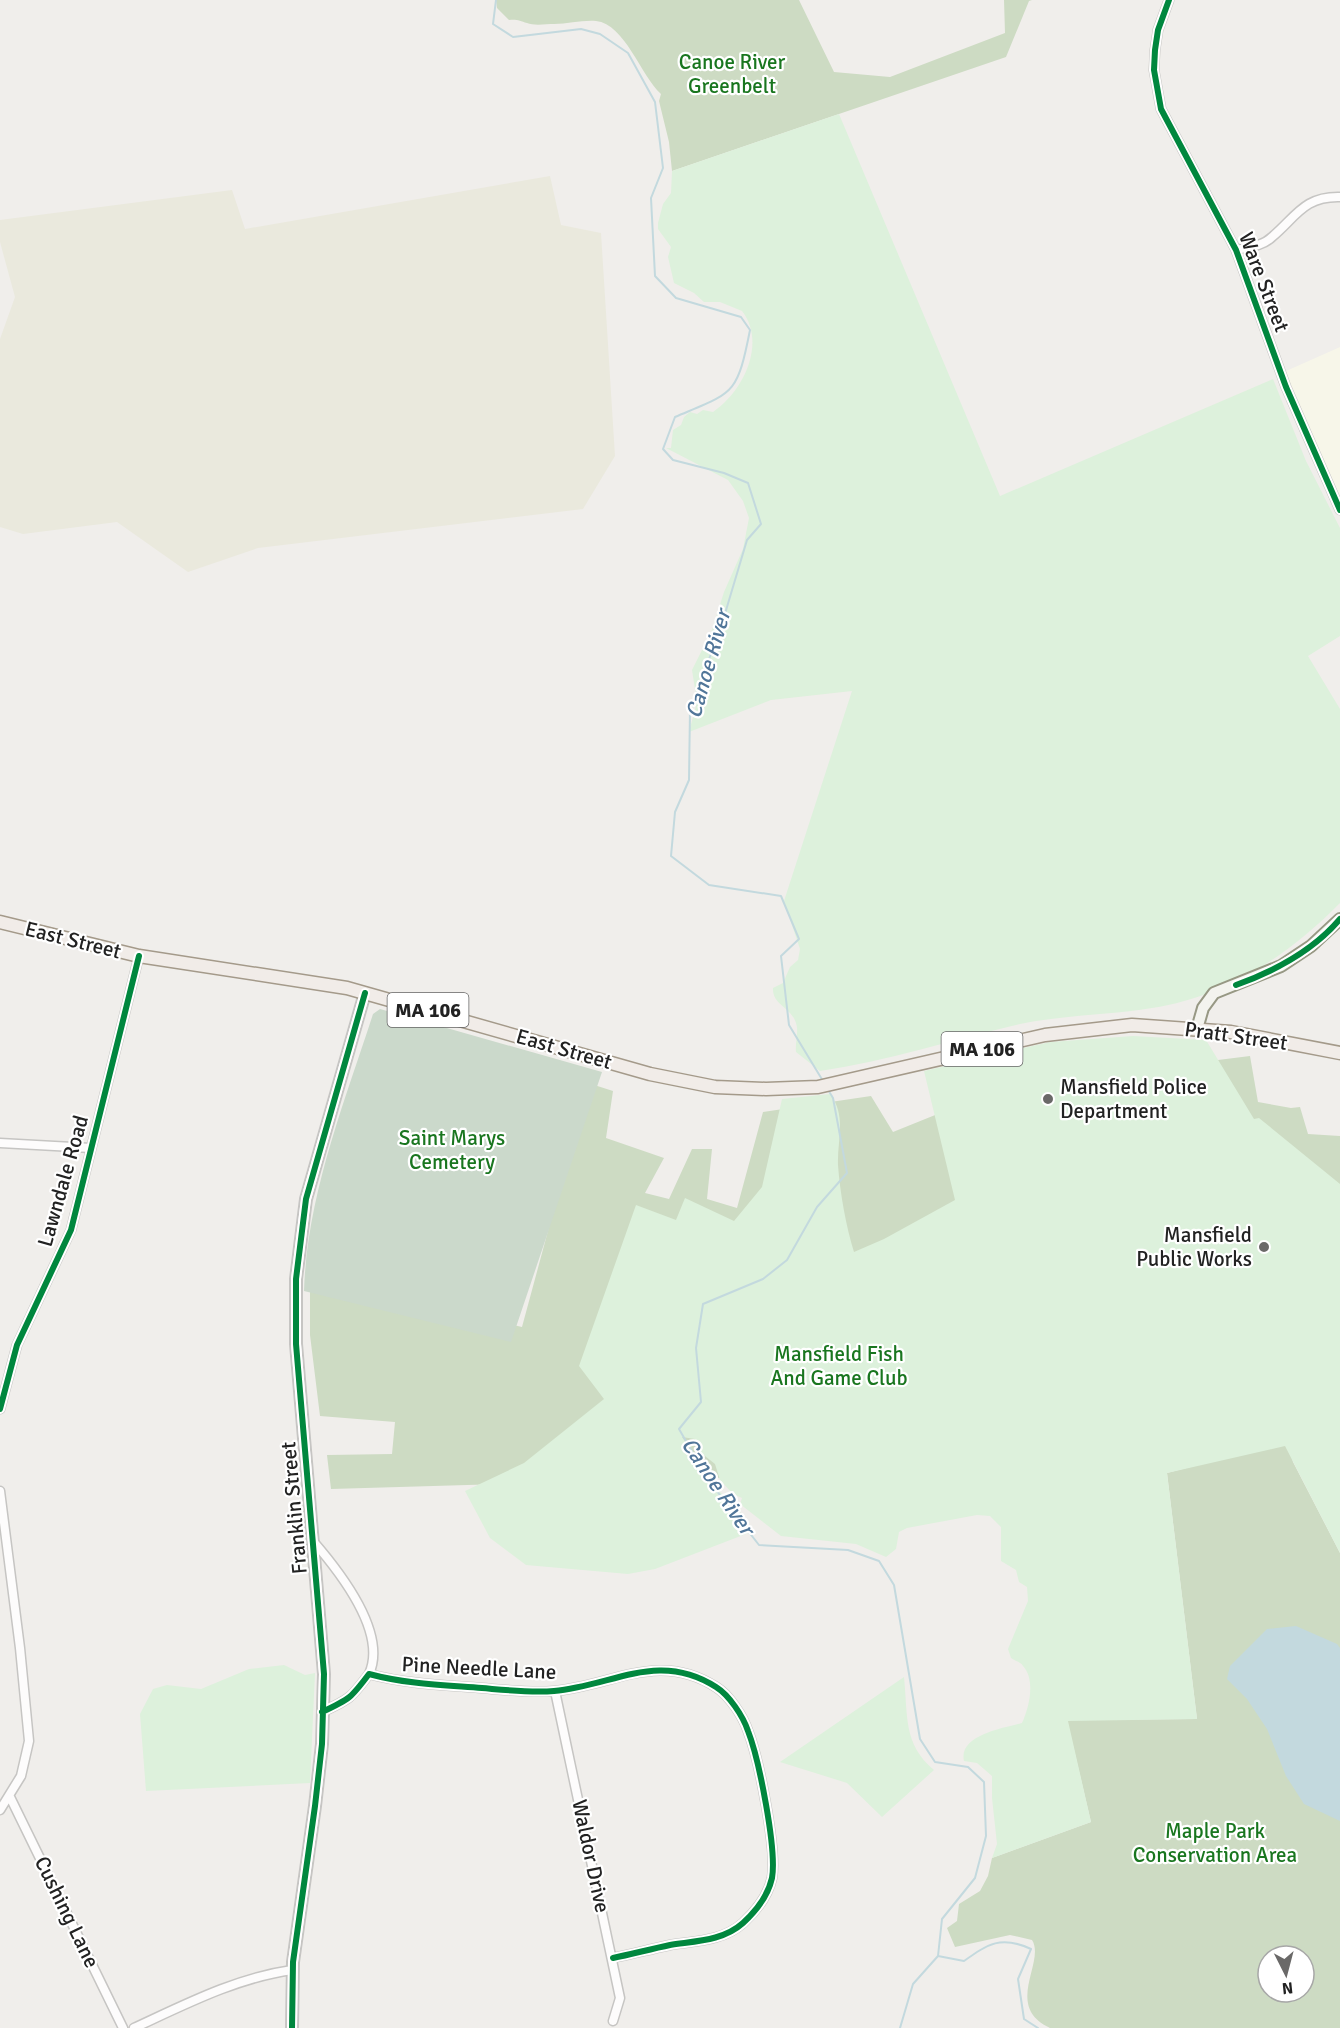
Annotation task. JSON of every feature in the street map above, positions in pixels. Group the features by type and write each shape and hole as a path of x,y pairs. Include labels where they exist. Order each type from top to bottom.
{"main road":[{"path":"1197,1029 1203,1008 1214,993 1275,969 1311,946 1340,919"},
{"name":"East Street","path":"0,922 139,956 297,978 365,993 678,1081 748,1089 818,1087 1036,1036 1132,1025"},
{"name":"Pratt Street","path":"1132,1025 1231,1032 1340,1053"}],"street":[{"name":"Ware Street","path":"1169,0 1158,30 1155,50 1154,70 1161,109 1236,250 1286,387 1340,510"},
{"path":"1236,250 1261,244 1272,238 1305,206 1321,198 1340,197"},
{"name":"Lawndale Road","path":"0,1409 17,1345 71,1230 139,956"},
{"name":"Franklin Street","path":"292,2028 292,1970 315,1806 322,1712 322,1645 295,1323 298,1252 306,1199 365,993"},
{"path":"0,1143 91,1148"},
{"path":"0,1491 29,1741 26,1762 10,1797 0,1810"},
{"name":"Pine Needle Lane","path":"313,1541 347,1584 368,1627 373,1656 369,1674 397,1682 555,1691 628,1672 653,1669 673,1671 696,1677 718,1688 739,1716 748,1729 767,1812 772,1876 768,1890 754,1912 741,1925 721,1936 613,1958"},
{"path":"322,1712 349,1699 358,1691 369,1674"},
{"name":"Waldor Drive","path":"555,1691 613,1958 620,1998 613,2022"},
{"name":"Cushing Lane","path":"10,1797 123,2028"},
{"path":"134,2028 253,1977 292,1970"}],"shaded area":[{"path":"550,176 561,225 601,233 615,456 583,509 258,548 188,572 117,522 23,534 0,527 0,339 15,297 0,242 0,220 232,190 245,229"},
{"path":"1340,347 1340,496 1296,401 1286,371"}],"green space":[{"name":"Canoe River Greenbelt","path":"496,0 799,0 834,72 890,77 1005,33 1004,0 1032,0 1029,1 1006,57 672,171 669,142 659,101 661,94 616,31 596,21 537,25 509,20 497,8"},
{"path":"839,114 1000,496 1273,379 1306,461 1340,528 1340,636 1308,656 1340,709 1340,903 1300,940 1278,956 1231,984 1205,994 1152,1008 1020,1024 896,1056 820,1071 796,1052 796,1023 790,1013 775,998 773,988 783,983 790,967 798,960 800,949 784,901 852,691 771,700 689,732 697,702 692,670 712,630 724,592 743,549 749,518 743,501 728,480 666,448 671,448 673,430 681,425 684,417 690,412 697,414 703,410 713,412 734,392 748,366 752,352 752,337 749,324 742,311 720,302 704,302 694,293 674,283 668,257 671,247 658,229 658,223 663,204 671,193 672,171"},
{"name":"Saint Marys Cemetery","path":"380,1009 602,1072 511,1342 304,1291 312,1220 329,1150 373,1014"},
{"name":"Maple Park Conservation Area","path":"1133,1036 1206,1040 1254,1119 1259,1118 1340,1184 1340,1553 1285,1446 1167,1473 1197,1719 1068,1721 1091,1822 992,1858 997,1844 992,1776 977,1763 964,1761 964,1752 968,1745 984,1734 1022,1723 1029,1702 1030,1686 1027,1672 1021,1663 1011,1658 1008,1649 1028,1601 1027,1587 1019,1582 1016,1570 1001,1561 1001,1527 990,1516 977,1515 907,1528 899,1532 896,1549 886,1557 856,1544 781,1536 740,1504 742,1498 733,1494 720,1480 715,1464 700,1452 695,1439 682,1437 720,1492 745,1517 751,1532 655,1569 628,1574 526,1565 490,1538 465,1491 524,1463 604,1399 579,1366 636,1205 676,1220 685,1198 734,1221 762,1187 782,1099 830,1094 835,1102 840,1120 838,1165 840,1187 854,1252 884,1239 955,1200 924,1071 1050,1042"},
{"path":"1250,1056 1258,1102 1291,1108 1300,1107 1308,1134 1340,1136 1340,1242 1215,1097 1210,1061"},
{"name":"Mansfield Fish And Game Club","path":"588,1083 613,1091 606,1138 664,1158 645,1193 669,1199 692,1149 712,1149 707,1199 737,1208 763,1112 871,1096 893,1132 950,1109 1280,1407 1293,1462 1340,1553 1340,2028 1050,2028 1036,2019 1029,2008 1027,1996 1035,1949 1032,1940 1010,1935 955,1947 947,1928 957,1921 959,1904 980,1891 988,1876 992,1858 1091,1822 1067,1720 1197,1719 1167,1473 1202,1464 331,1489 327,1455 392,1454 395,1422 320,1416 310,1335 310,1279 522,1327"},
{"path":"284,1665 305,1675 315,1673 310,1783 146,1791 140,1714 153,1689 167,1685 201,1689 249,1669"},
{"path":"904,1677 907,1717 912,1739 924,1760 934,1770 882,1817 847,1783 780,1762"}],"water":[{"path":"1296,1626 1337,1644 1340,1648 1340,1821 1304,1804 1286,1776 1267,1729 1247,1699 1227,1679 1230,1666 1267,1629"}],"waterway":[{"name":"Canoe River","path":"496,0 493,24 513,37 581,29 600,34 628,53 655,102 663,168 651,198 655,276 676,298 741,317 750,330 741,368 730,389 710,402 675,417 663,449 673,460 724,473 748,483 761,524 747,540 721,627 690,710 689,780 675,812 671,856 709,885 781,896 799,939 781,956 789,1025 823,1081"},
{"name":"Canoe River","path":"827,1088 833,1098 847,1173 817,1207 787,1260 763,1279 703,1304 696,1348 701,1402 679,1429 709,1481 759,1545 848,1550 879,1561 894,1585 920,1739 935,1762 968,1767 984,1782 986,1836 975,1878 942,1919 938,1956"},
{"name":"Canoe River","path":"938,1956 964,1961 988,1946 1003,1942 1031,1949 1018,1979 1024,2019 1038,2028"},
{"path":"900,2028 913,1984 938,1956"}],"cycle path":[{"path":"1169,0 1158,30 1155,50 1154,70 1161,109 1236,250 1286,387 1340,510"},
{"path":"1236,985 1292,959 1318,941 1340,919"},
{"path":"0,1409 17,1345 71,1230 139,956"},
{"path":"292,2028 293,1962 322,1744 324,1674 296,1344 296,1279 306,1199 365,993"},
{"path":"322,1712 349,1697 369,1674 425,1684 536,1692 576,1688 635,1673 675,1671 695,1676 721,1691 731,1700 743,1719 757,1762 772,1847 772,1878 768,1891 761,1903 743,1923 718,1937 613,1958"}],"place":[{"name":"Mansfield Police Department","path":"1048,1099"},
{"name":"Mansfield Public Works","path":"1264,1247"}]}
